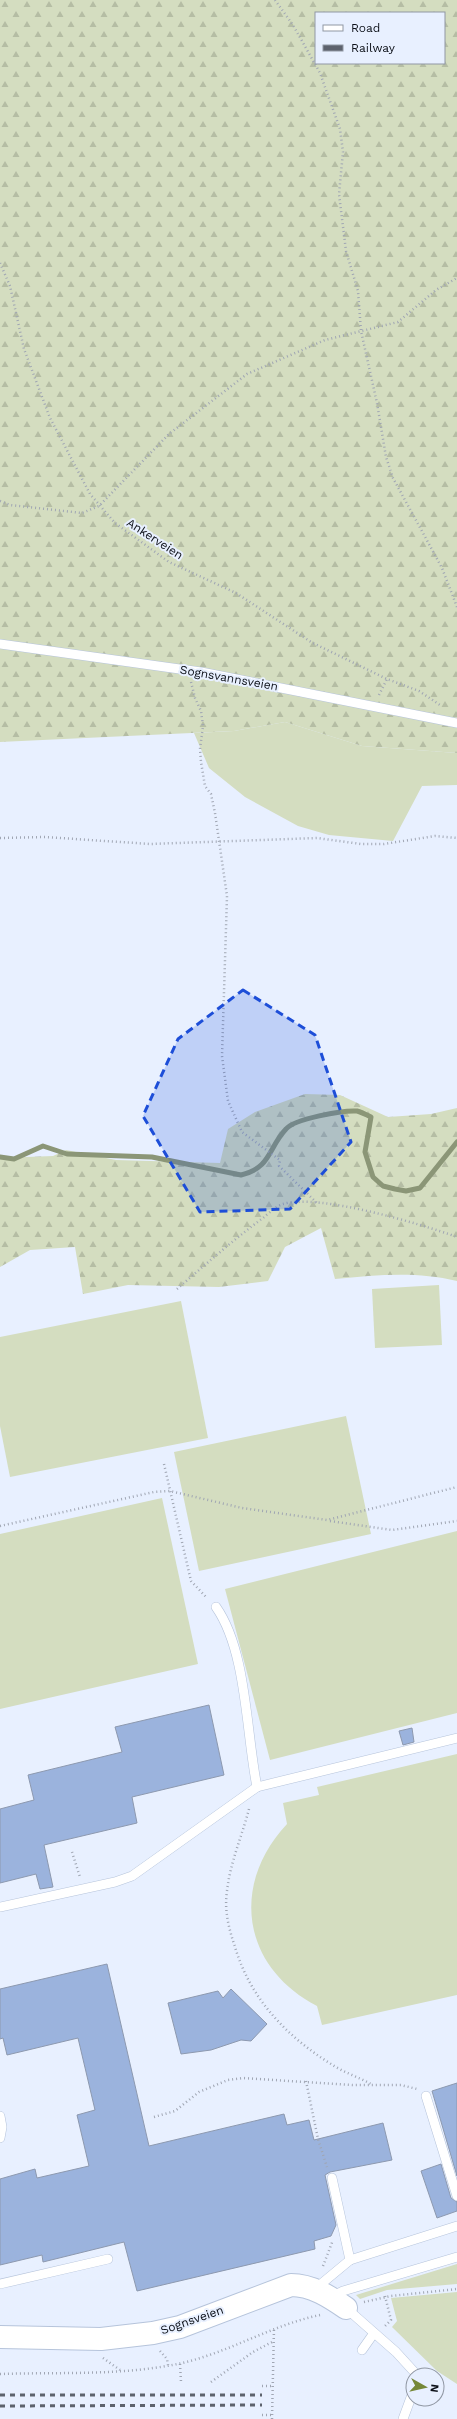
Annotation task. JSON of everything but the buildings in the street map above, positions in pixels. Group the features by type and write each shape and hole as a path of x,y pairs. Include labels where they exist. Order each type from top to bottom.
{"street":[{"name":"Sognsveien","path":"0,2337 101,2339 153,2333 180,2326 285,2286 297,2285 332,2297"}],"lane":[{"name":"Sognsvannsveien","path":"0,644 190,670 374,705 457,723"},
{"path":"216,1607 225,1619 242,1680 255,1788"},
{"path":"0,1907 93,1887 132,1876 255,1788 457,1738"},
{"path":"426,2096 457,2196"},
{"path":"0,2116 2,2127 0,2138"},
{"path":"332,2178 350,2260 332,2297"},
{"path":"350,2260 457,2226"},
{"path":"332,2297 349,2289 457,2257"},
{"path":"0,2284 108,2259"},
{"path":"332,2297 396,2352 410,2367"},
{"path":"362,2350 374,2333"},
{"path":"403,2419 407,2407"}],"path":[{"path":"275,0 293,25 320,73 340,129 343,152 339,194 346,251 358,291 360,332 377,403 386,457 417,526 442,568 457,607"},
{"name":"Ankerveien","path":"0,263 10,286 24,349 50,418 76,469 99,506 115,523 169,562 236,593 311,642 387,679 419,692 441,706"},
{"path":"0,501 10,505 82,513 99,506 169,434 247,374 325,340 398,322 436,290 457,278"},
{"path":"190,670 195,698 201,711 203,726 200,749 201,762 205,786 211,794 217,840 227,896 222,1056 228,1101 242,1132 256,1144 280,1160 278,1166 317,1203"},
{"path":"374,705 387,679"},
{"path":"0,838 45,837 150,844 217,840 317,838 360,844 384,844 435,836 457,838"},
{"path":"177,1290 223,1249 282,1204 303,1201 317,1203 411,1222 457,1237"},
{"path":"164,1464 191,1581 216,1607"},
{"path":"327,1520 457,1487"},
{"path":"0,1526 154,1492 170,1491 242,1508 392,1530 457,1521"},
{"path":"255,1788 230,1876 226,1901 228,1926 243,1974 266,2008 287,2030 330,2063 371,2084"},
{"path":"72,1852 78,1874 93,1887"},
{"path":"154,2117 175,2111 199,2092 228,2080 258,2078 414,2087 426,2096"},
{"path":"306,2081 318,2140 327,2167"},
{"path":"332,2297 341,2222"},
{"path":"0,2374 81,2373 180,2364 229,2348 274,2328 332,2297 385,2296 457,2288"},
{"path":"385,2296 391,2320 385,2326"},
{"path":"272,2419 274,2328"},
{"path":"211,2382 254,2352 274,2341"},
{"path":"157,2347 167,2359 168,2365"},
{"path":"180,2364 182,2382"},
{"path":"262,2386 273,2386"},
{"path":"262,2415 272,2415"}],"highlighted area":[{"path":"243,990 315,1035 351,1142 290,1209 200,1212 143,1116 178,1039"}],"green space":[{"path":"0,0 457,0 457,753 362,746 285,722 234,731 0,742"},
{"path":"285,722 362,746 457,753 457,785 422,786 393,841 329,835 298,826 245,797 209,768 194,733 234,731"},
{"path":"305,1094 340,1095 388,1117 431,1114 457,1108 457,1281 411,1275 381,1275 335,1279 321,1228 285,1247 268,1281 219,1287 128,1285 83,1294 75,1247 30,1250 0,1267 0,1158 53,1156 66,1150 116,1160 220,1163 228,1129 255,1112"},
{"path":"439,1285 442,1345 375,1348 372,1289"},
{"path":"181,1301 208,1438 10,1477 0,1426 0,1337"},
{"path":"346,1416 371,1534 199,1571 174,1452"},
{"path":"162,1498 198,1664 0,1709 0,1534"},
{"path":"457,1531 457,1713 270,1760 225,1589"},
{"path":"457,1754 457,1995 322,2025 317,2006 292,1989 273,1970 260,1947 252,1923 252,1898 257,1873 269,1848 287,1824 283,1803 319,1795 317,1787"},
{"path":"457,2264 457,2284 387,2290 360,2299 356,2295"},
{"path":"457,2292 457,2384 445,2376 445,2367 433,2367 392,2327 397,2321 391,2298"}],"waterway":[{"path":"0,1157 14,1159 43,1146 67,1154 152,1157 241,1175 258,1168 264,1162 280,1136 291,1125 319,1116 357,1111 371,1117 365,1152 373,1177 383,1186 406,1191 420,1188 457,1142"}],"railway":[{"path":"0,2395 262,2395"},
{"path":"0,2406 262,2405"}]}
